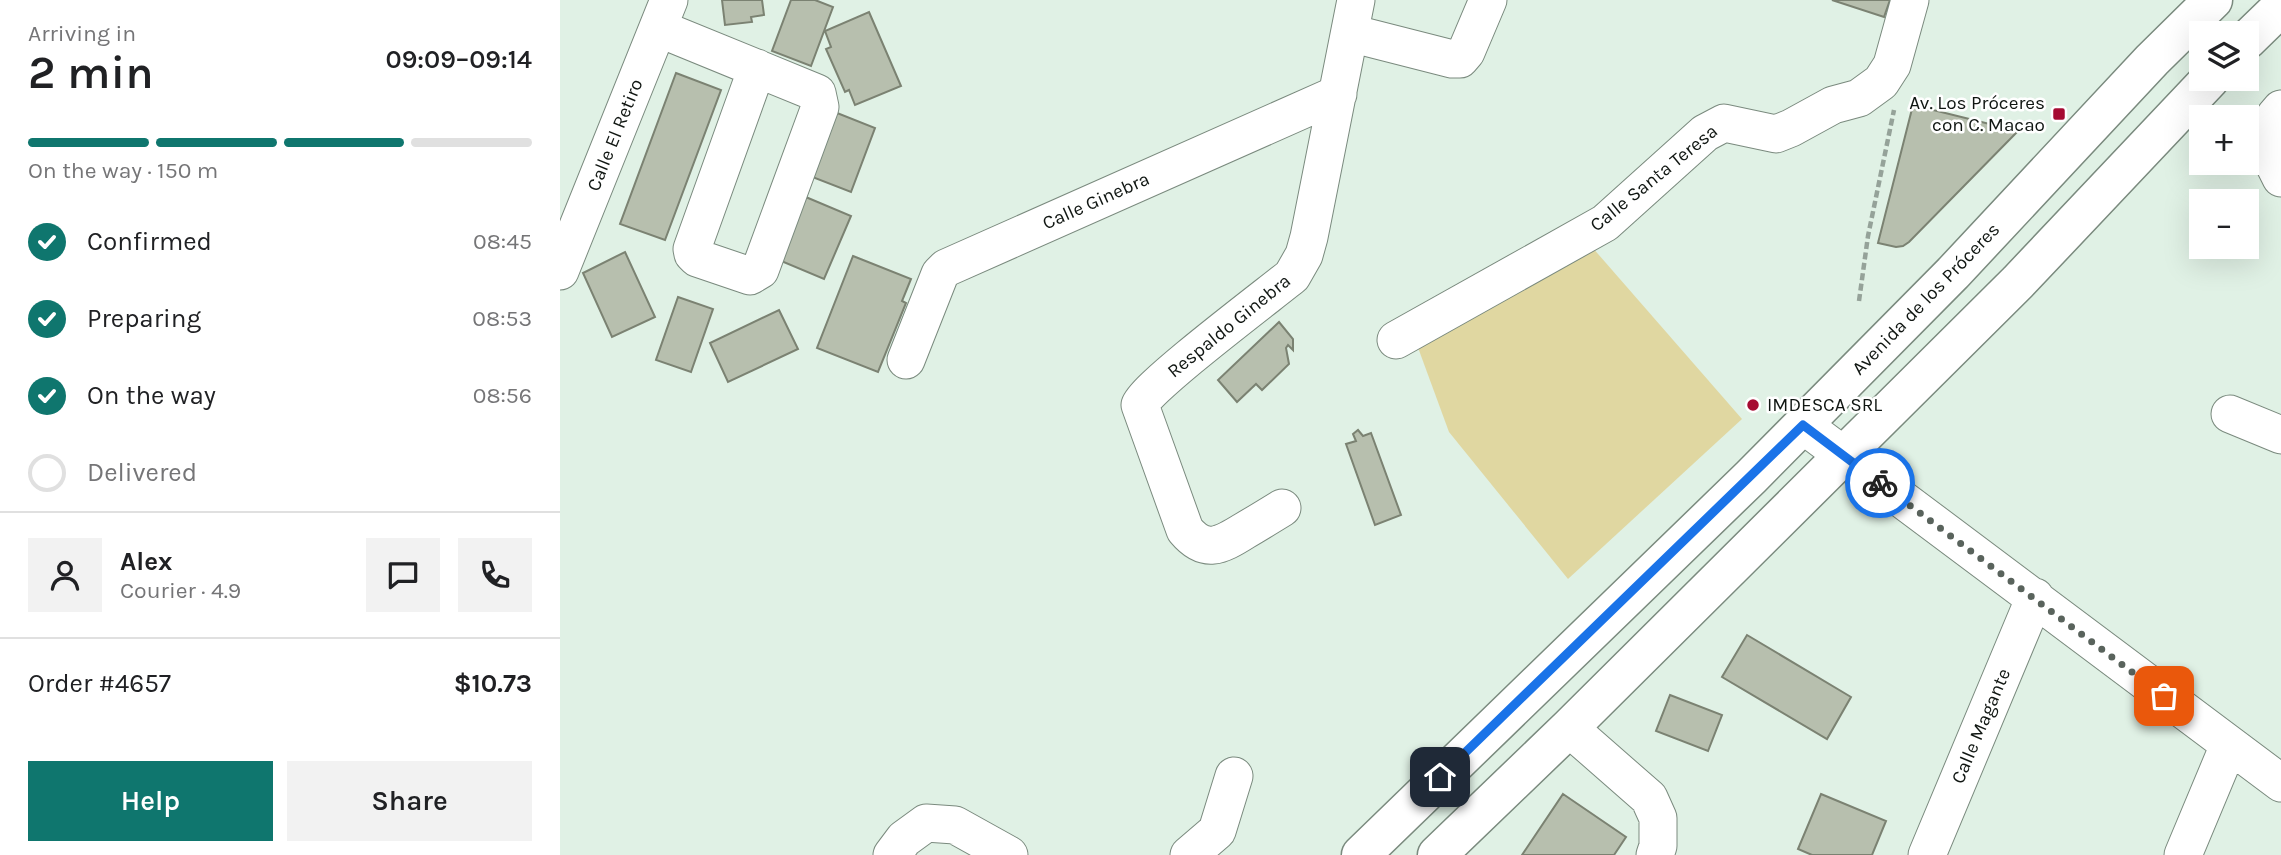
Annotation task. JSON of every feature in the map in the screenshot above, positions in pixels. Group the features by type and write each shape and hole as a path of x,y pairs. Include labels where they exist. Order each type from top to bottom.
{"main road":[{"name":"Avenida de los Próceres","path":"1361,855 1803,425 1953,273 2152,60 2213,0"},
{"path":"2259,28 2281,7"},
{"path":"1437,855 1569,729 2018,282 2199,91"}],"street":[{"path":"1353,16 1452,59 1460,59 1466,52 1488,0"},
{"name":"Calle Santa Teresa","path":"1396,340 1605,223 1705,133 1724,123 1776,134 1833,105 1859,98 1881,82 1892,65 1910,0"},
{"path":"664,14 757,68 817,93 820,107 760,270 750,276 697,258 692,249 757,68"},
{"name":"Calle El Retiro","path":"560,271 664,14"},
{"name":"Respaldo Ginebra","path":"1282,508 1219,545 1201,544 1193,539 1185,530 1140,405 1145,396 1168,375 1292,276 1299,267 1309,237 1353,16"},
{"name":"Calle Ginebra","path":"906,359 940,274 946,268 1338,94"},
{"path":"2281,109 2275,116 2264,144 2281,178"},
{"path":"2230,414 2281,435"},
{"path":"1803,425 2281,783"},
{"name":"Calle Magante","path":"1927,855 2035,597"},
{"path":"1569,729 1649,798 1658,818 1658,846 1655,855"},
{"path":"2183,855 2229,745"},
{"path":"1189,855 1217,831 1234,776"},
{"path":"892,855 904,839 926,823 955,825 1009,855"}],"path":[{"path":"1859,301 1868,236 1895,102"}],"shaded area":[{"path":"1585,239 1742,419 1568,579 1449,432 1413,334"}],"building":[{"path":"722,0 762,0 764,15 751,17 752,22 725,25"},
{"path":"791,0 815,0 833,7 811,66 772,51"},
{"path":"1832,0 1890,0 1884,17"},
{"path":"869,12 901,86 855,105 849,90 845,92 826,49 831,47 825,31"},
{"path":"676,73 721,90 665,240 620,224"},
{"path":"1913,105 2018,131 1909,242 1896,247 1878,243"},
{"path":"827,109 875,128 851,192 802,173"},
{"path":"801,195 851,216 824,279 774,258"},
{"path":"625,252 655,317 612,337 583,273"},
{"path":"853,256 911,279 902,301 906,303 878,372 817,348"},
{"path":"678,297 713,309 691,372 656,360"},
{"path":"779,310 798,349 728,382 710,343"},
{"path":"1279,322 1293,339 1293,350 1288,345 1286,348 1289,364 1262,390 1256,384 1237,402 1218,380"},
{"path":"1358,430 1363,436 1371,433 1401,515 1375,525 1346,444 1356,441 1353,434"},
{"path":"1747,635 1851,697 1827,739 1722,677"},
{"path":"1670,695 1722,715 1708,751 1656,731"},
{"path":"1563,794 1626,837 1614,855 1522,855"},
{"path":"1821,794 1886,821 1872,855 1812,855 1798,849"}],"way so far":[{"path":"1880,483 2164,696"}],"place":[{"name":"Av. Los Próceres con C. Macao","path":"2059,114"},
{"name":"IMDESCA SRL","path":"1753,405"}],"route":[{"path":"1440,777 1803,425 1880,483"}]}
